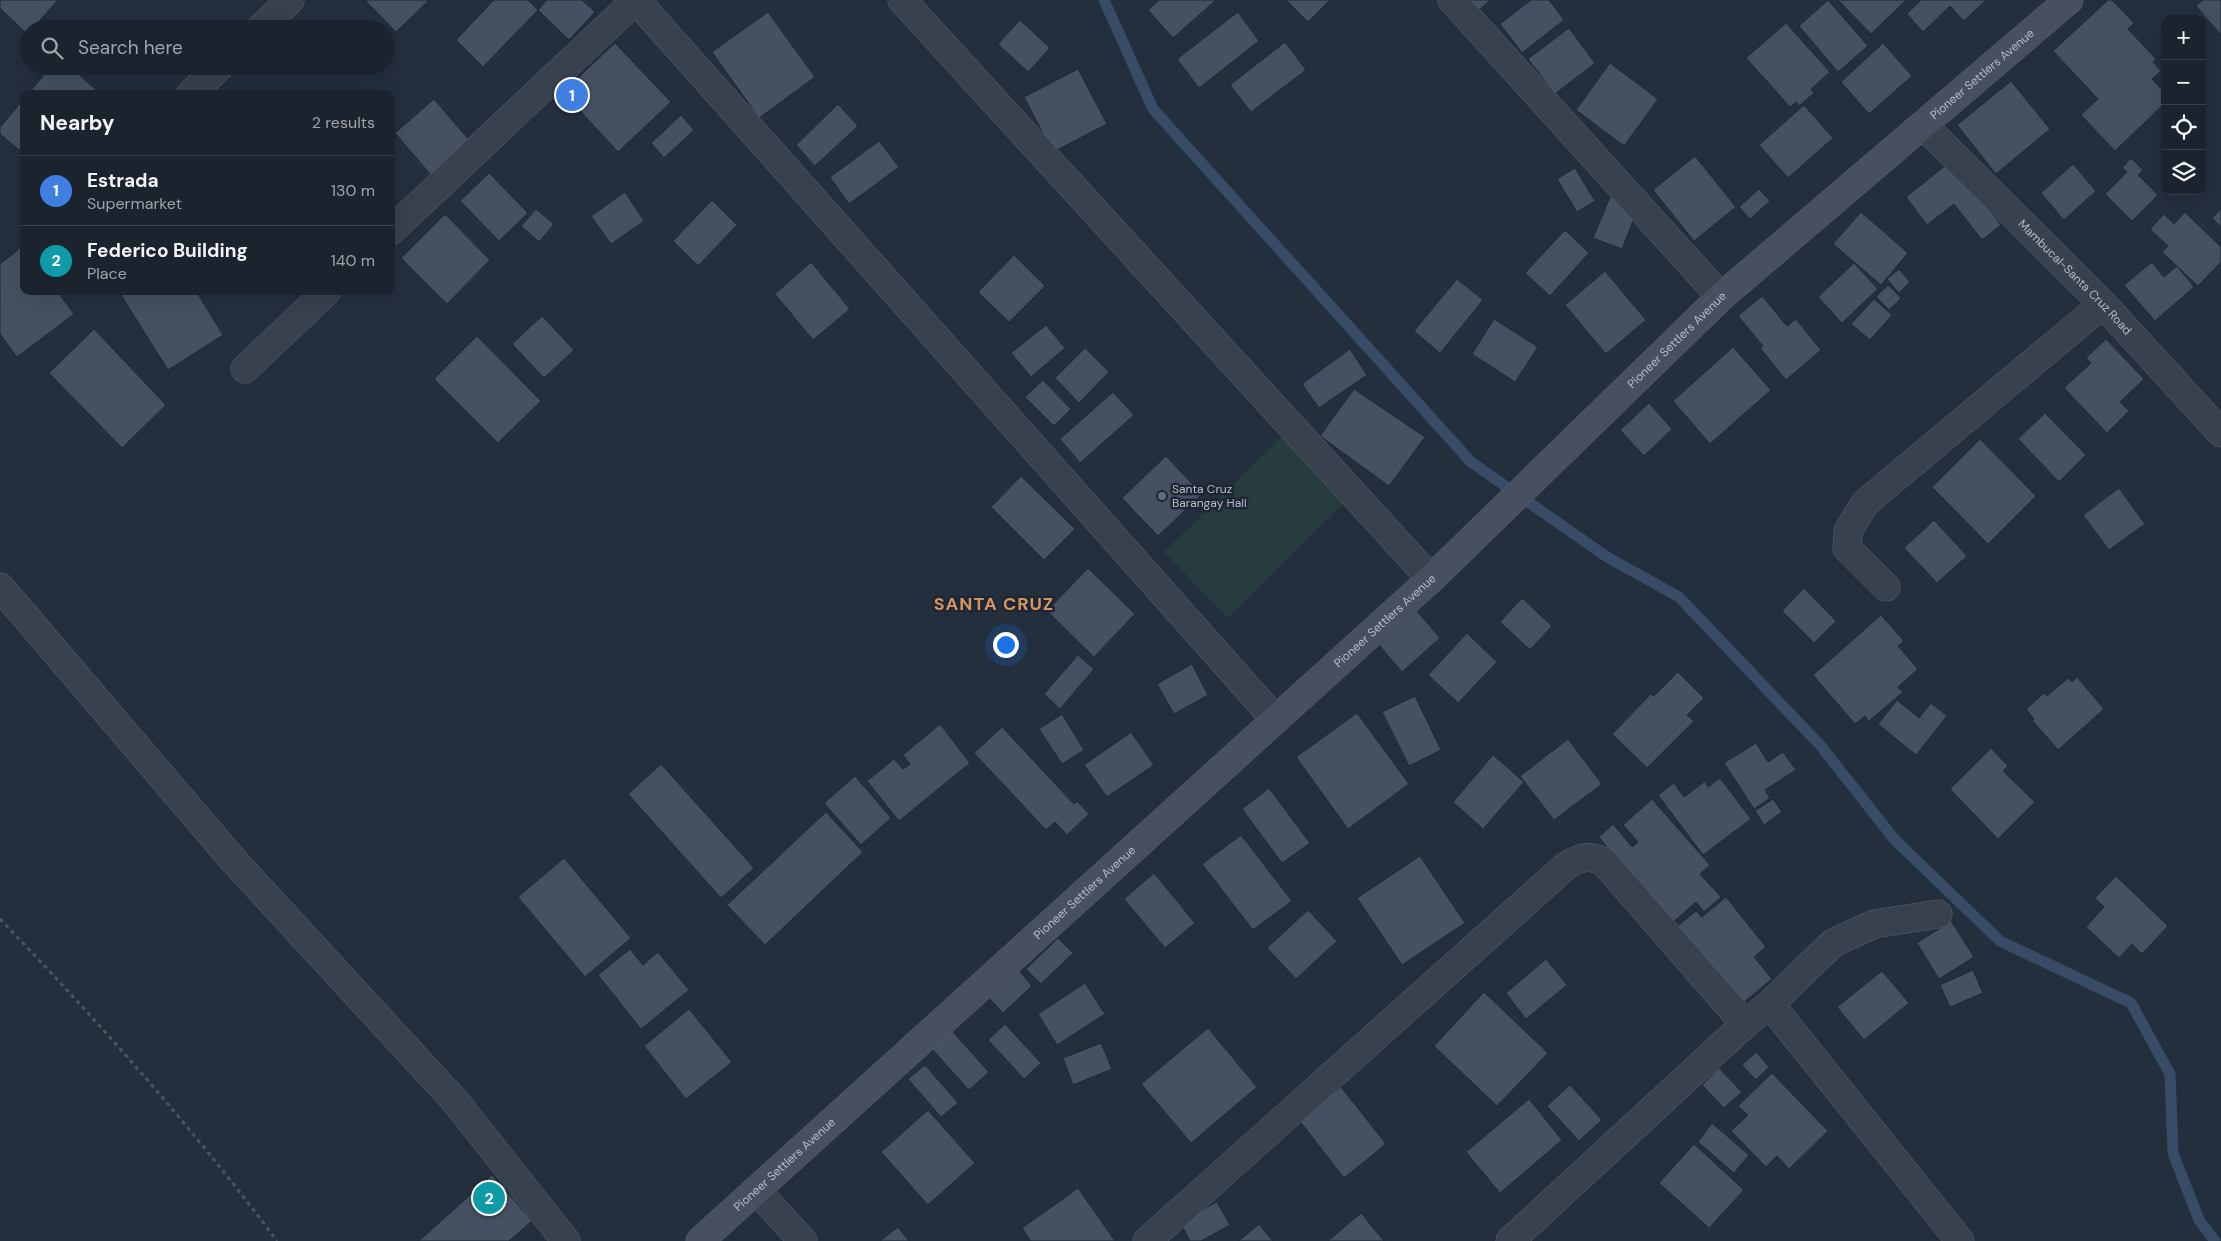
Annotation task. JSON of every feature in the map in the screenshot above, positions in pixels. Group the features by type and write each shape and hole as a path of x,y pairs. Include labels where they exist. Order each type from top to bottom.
{"street":[{"path":"269,20 290,0"},
{"path":"395,227 636,0 1276,720"},
{"path":"902,0 1431,579"},
{"path":"1452,0 1721,297"},
{"name":"Pioneer Settlers Avenue","path":"700,1241 1431,579 1721,297 2068,0"},
{"path":"195,90 211,75"},
{"name":"Mambucal-Santa Cruz Road","path":"1923,125 2103,304 2221,433"},
{"path":"245,369 323,295"},
{"path":"1886,587 1847,548 1848,531 1865,503 2103,304"},
{"path":"0,587 235,862 455,1101 566,1241"},
{"path":"1147,1241 1567,865 1581,856 1592,856 1603,861 1745,1024"},
{"path":"1510,1241 1745,1024 1770,1004 1833,943 1874,924 1938,914"},
{"path":"1770,1004 1960,1241"},
{"path":"756,1190 803,1241"}],"path":[{"path":"0,919 45,966 223,1168 277,1241"}],"green space":[{"path":"1287,432 1350,497 1228,618 1164,552"}],"building":[{"path":"0,0 58,0 40,20 20,20 20,27 0,8"},
{"path":"365,0 429,0 396,32 395,20 384,20"},
{"path":"494,0 528,0 538,10 483,67 456,40"},
{"path":"547,0 582,0 595,12 569,40 538,10"},
{"path":"1159,0 1216,0 1173,38 1148,10"},
{"path":"1286,0 1330,0 1308,22"},
{"path":"1464,0 1490,0 1476,13"},
{"path":"1531,0 1549,0 1564,20 1522,53 1500,24"},
{"path":"1828,0 1868,46 1838,72 1799,26"},
{"path":"1838,0 1906,0 1871,34"},
{"path":"1921,0 1986,0 1964,21 1950,6 1923,32 1907,14"},
{"path":"2108,0 2112,0 2134,23 2128,29 2156,59 2153,62 2161,71 2152,79 2161,89 2161,107 2115,151 2081,115 2098,99 2053,51"},
{"path":"2203,0 2221,0 2221,35 2206,18 2206,15 2196,6"},
{"path":"768,12 815,77 759,118 712,52"},
{"path":"1238,12 1259,41 1199,88 1177,59"},
{"path":"1020,20 1050,48 1028,72 998,44"},
{"path":"1786,23 1830,72 1811,89 1814,93 1799,106 1796,102 1790,107 1746,58"},
{"path":"1569,28 1595,63 1555,94 1528,59"},
{"path":"1285,42 1306,70 1251,112 1230,85"},
{"path":"615,43 671,102 618,152 563,92"},
{"path":"1883,43 1912,76 1869,114 1841,82"},
{"path":"1610,63 1658,99 1624,146 1576,110"},
{"path":"1078,69 1107,124 1053,152 1024,97"},
{"path":"44,75 79,75 96,90 31,90"},
{"path":"2011,81 2050,129 1996,174 1957,125"},
{"path":"434,99 475,147 436,181 395,133"},
{"path":"20,104 20,151 0,134 0,127"},
{"path":"838,104 858,126 815,166 796,145"},
{"path":"1804,105 1833,138 1788,178 1759,145"},
{"path":"681,115 694,130 664,158 651,143"},
{"path":"879,141 899,167 849,204 830,177"},
{"path":"1695,156 1736,207 1694,241 1653,190"},
{"path":"2131,158 2143,170 2138,175 2158,195 2132,221 2105,194 2127,172 2122,168"},
{"path":"1951,161 2001,225 1982,240 1954,204 1927,225 1906,197"},
{"path":"2073,164 2096,191 2064,220 2041,193"},
{"path":"1575,168 1595,201 1577,212 1557,179"},
{"path":"489,173 528,213 499,241 460,201"},
{"path":"1759,189 1770,201 1750,219 1739,207"},
{"path":"625,192 644,221 611,244 591,216"},
{"path":"1611,195 1639,206 1622,249 1593,238"},
{"path":"712,200 737,225 698,266 673,241"},
{"path":"536,209 554,224 539,242 521,226"},
{"path":"2221,209 2221,227 2212,218"},
{"path":"1861,212 1908,253 1881,285 1833,244"},
{"path":"2185,212 2221,247 2221,262 2198,286 2162,252 2168,246 2150,229 2164,214 2174,224"},
{"path":"445,214 490,260 447,304 401,258"},
{"path":"1565,230 1589,253 1550,296 1525,273"},
{"path":"20,248 20,295 60,295 74,314 17,357 0,334 0,264"},
{"path":"1014,255 1045,286 1009,322 978,292"},
{"path":"811,262 850,309 813,340 775,294"},
{"path":"2152,262 2164,277 2177,266 2194,287 2155,321 2124,285"},
{"path":"1854,263 1878,289 1842,323 1818,297"},
{"path":"1899,269 1910,282 1899,293 1887,279"},
{"path":"1605,271 1646,320 1606,354 1565,305"},
{"path":"1457,279 1483,300 1440,353 1414,331"},
{"path":"1888,285 1901,298 1889,310 1876,297"},
{"path":"121,295 198,295 223,335 168,370"},
{"path":"1762,296 1787,326 1796,319 1821,350 1786,380 1760,348 1763,346 1738,316"},
{"path":"1874,299 1892,315 1870,340 1851,324"},
{"path":"542,316 574,350 544,378 512,344"},
{"path":"1494,319 1538,347 1515,382 1472,354"},
{"path":"1046,325 1065,348 1031,377 1011,353"},
{"path":"94,329 166,405 122,448 49,373"},
{"path":"477,336 541,401 498,443 434,379"},
{"path":"2106,339 2144,379 2120,402 2129,411 2107,433 2064,388 2091,363 2086,358"},
{"path":"1733,347 1771,390 1710,444 1673,401"},
{"path":"1085,348 1109,372 1079,403 1055,378"},
{"path":"1350,349 1367,375 1319,408 1302,384"},
{"path":"1043,380 1071,409 1054,426 1025,397"},
{"path":"1354,389 1425,437 1389,486 1320,436"},
{"path":"1113,392 1134,415 1080,463 1060,439"},
{"path":"1649,403 1672,429 1644,456 1620,430"},
{"path":"2045,413 2086,455 2059,482 2018,439"},
{"path":"1980,439 2036,496 1988,544 1932,487"},
{"name":"Santa Cruz Barangay Hall","path":"1166,456 1202,494 1158,536 1122,498"},
{"path":"1021,476 1075,529 1044,560 991,507"},
{"path":"2119,488 2145,524 2109,550 2083,515"},
{"path":"1934,520 1967,556 1937,583 1904,548"},
{"path":"1088,568 1135,614 1094,657 1047,611"},
{"path":"1804,588 1836,621 1814,643 1782,611"},
{"path":"1522,598 1552,626 1530,650 1500,622"},
{"path":"1417,611 1440,638 1402,672 1379,645"},
{"path":"1881,615 1904,641 1898,646 1918,669 1898,687 1903,692 1869,721 1865,716 1855,724 1813,675"},
{"path":"1467,633 1497,662 1458,703 1428,675"},
{"path":"1078,655 1094,669 1060,709 1044,694"},
{"path":"1192,664 1208,695 1174,714 1157,684"},
{"path":"1678,672 1704,698 1687,715 1694,721 1647,768 1612,734 1651,694 1654,696"},
{"path":"2077,677 2104,709 2058,750 2032,720 2034,719 2026,709 2044,693 2047,696 2068,678 2072,682"},
{"path":"1415,696 1441,750 1409,766 1382,712"},
{"path":"1897,700 1919,718 1931,703 1947,716 1916,755 1878,724"},
{"path":"1357,713 1409,784 1348,829 1296,757"},
{"path":"1062,714 1084,750 1062,764 1039,729"},
{"path":"940,724 970,763 899,821 867,781 894,759 903,769 910,764 903,755"},
{"path":"1002,727 1074,804 1077,801 1089,814 1067,835 1055,822 1046,830 974,753"},
{"path":"1131,732 1154,765 1107,797 1084,765"},
{"path":"1568,739 1602,784 1554,820 1520,776"},
{"path":"1756,743 1768,762 1783,752 1796,770 1765,790 1770,798 1754,809 1724,763"},
{"path":"1991,748 2008,766 2003,771 2035,802 1998,839 1950,789"},
{"path":"1493,755 1524,782 1483,829 1453,802"},
{"path":"661,764 754,868 721,898 628,794"},
{"path":"855,776 891,818 861,845 824,803"},
{"path":"1720,778 1751,819 1703,855 1658,795 1674,783 1684,797 1705,781 1708,787"},
{"path":"1269,788 1310,843 1282,863 1242,809"},
{"path":"1652,799 1710,865 1700,874 1721,897 1704,912 1696,902 1670,925 1599,837 1613,824 1632,847 1638,842 1623,825"},
{"path":"1773,799 1782,812 1764,825 1755,811"},
{"path":"826,812 863,852 765,945 727,905"},
{"path":"1241,835 1292,901 1253,930 1202,864"},
{"path":"1420,856 1465,923 1402,965 1357,898"},
{"path":"564,858 631,938 585,977 518,897"},
{"path":"1154,873 1195,923 1165,948 1124,899"},
{"path":"2116,876 2168,926 2142,954 2132,944 2119,958 2086,927 2104,907 2095,898"},
{"path":"1726,897 1766,947 1754,957 1772,979 1738,1007 1675,928 1696,911 1702,917"},
{"path":"1308,910 1337,941 1296,979 1267,948"},
{"path":"1951,921 1974,957 1939,979 1917,943"},
{"path":"1058,938 1073,953 1041,984 1026,969"},
{"path":"630,949 643,965 658,952 689,990 641,1029 598,975"},
{"path":"1546,959 1567,985 1526,1019 1506,993"},
{"path":"1973,970 1983,993 1950,1007 1940,985"},
{"path":"1019,971 1032,986 1003,1013 989,998"},
{"path":"1882,971 1909,1003 1864,1040 1837,1007"},
{"path":"1085,983 1105,1014 1057,1045 1038,1014"},
{"path":"1484,992 1548,1053 1497,1106 1434,1046"},
{"path":"689,1009 732,1062 686,1099 644,1046"},
{"path":"1005,1024 1041,1063 1024,1079 988,1040"},
{"path":"1208,1028 1257,1087 1191,1143 1141,1084"},
{"path":"951,1030 989,1072 969,1090 931,1048"},
{"path":"1101,1043 1112,1069 1073,1085 1063,1058"},
{"path":"1756,1052 1769,1067 1756,1080 1742,1065"},
{"path":"925,1065 958,1103 941,1117 908,1079"},
{"path":"1719,1068 1742,1092 1724,1108 1702,1085"},
{"path":"1772,1073 1828,1131 1789,1169 1777,1156 1766,1167 1731,1131 1748,1115 1738,1106"},
{"path":"1570,1085 1602,1120 1579,1141 1547,1106"},
{"path":"1341,1087 1386,1144 1344,1178 1299,1120"},
{"path":"1529,1099 1562,1140 1500,1193 1466,1152"},
{"path":"928,1110 975,1163 928,1205 881,1152"},
{"path":"1712,1123 1749,1155 1734,1173 1698,1142"},
{"path":"1694,1144 1744,1190 1709,1228 1659,1183"},
{"path":"492,1175 532,1221 509,1241 419,1241"},
{"path":"1078,1188 1115,1241 1031,1241 1022,1228"},
{"path":"1217,1202 1230,1225 1201,1241 1190,1241 1180,1222"},
{"path":"1361,1213 1384,1241 1328,1241"},
{"path":"1259,1224 1273,1241 1239,1241"},
{"path":"898,1227 909,1241 880,1241"}],"waterway":[{"path":"1104,0 1153,109 1471,462 1607,557 1679,597 1820,745 1895,840 2000,941 2131,1003 2170,1074 2173,1153 2199,1220 2215,1241"}],"place":[{"name":"Estrada","path":"572,95"},
{"name":"Santa Cruz Barangay Hall","path":"1162,496"},
{"name":"Federico Building","path":"489,1198"}],"district":[{"name":"SANTA CRUZ","path":"994,604"}]}
